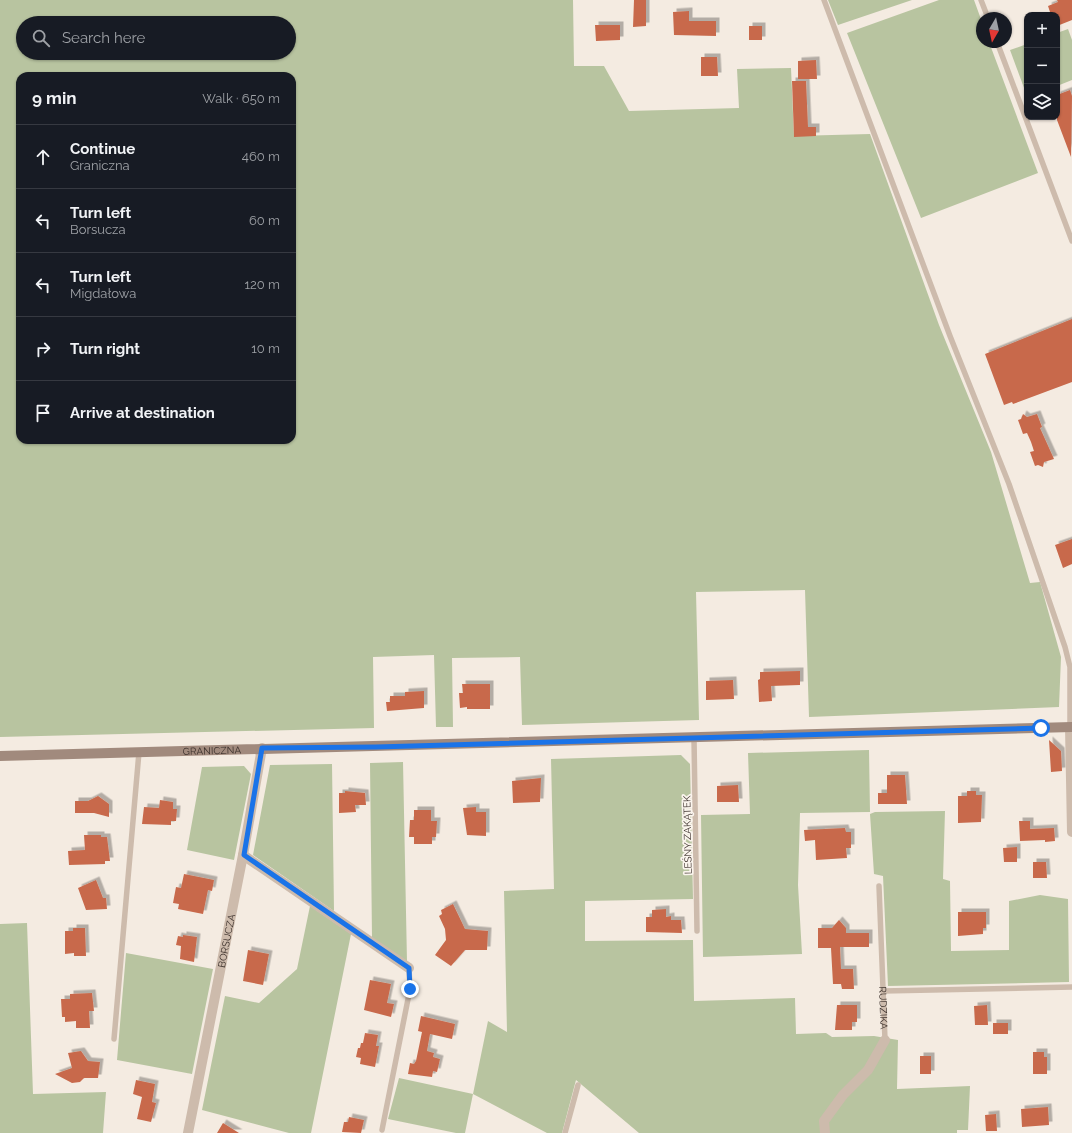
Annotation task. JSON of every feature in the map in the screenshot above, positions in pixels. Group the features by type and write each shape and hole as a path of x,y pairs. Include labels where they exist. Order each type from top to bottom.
{"street":[{"name":"GRANICZNA","path":"0,756 1071,727"},
{"path":"1071,727 1072,832"},
{"name":"BORSUCZA","path":"188,1133 244,855 262,748"},
{"path":"244,855 409,968"},
{"name":"RUDZIKA","path":"825,1133 824,1121 843,1095 868,1070 885,1040"}],"lane":[{"path":"824,0 950,336 1009,484 1065,647 1070,668 1071,727"},
{"path":"981,0 986,12"},
{"path":"999,48 1072,241"},
{"name":"LEŚNY ZAKĄTEK","path":"694,738 697,931"},
{"path":"114,1039 139,752"},
{"name":"RUDZIKA","path":"879,886 885,1040"},
{"path":"382,1130 410,989 409,968"},
{"path":"883,991 1072,987"},
{"path":"565,1133 578,1086"}],"green space":[{"path":"0,0 573,0 574,66 604,66 629,111 739,108 737,69 791,68 794,136 870,134 939,325 991,452 1030,583 1040,582 1061,657 1059,707 809,717 805,590 696,592 699,720 522,725 520,657 452,658 453,727 436,727 434,655 373,657 374,728 0,737"},
{"path":"828,0 912,0 838,25"},
{"path":"939,0 974,0 978,12 976,12 976,48 991,48 1038,173 921,218 847,33"},
{"path":"1068,29 1072,40 1072,80 1060,85 1060,48 1060,32"},
{"path":"1024,45 1024,88 1010,50"},
{"path":"869,750 870,812 800,813 798,885 802,954 703,957 701,815 750,814 748,753"},
{"path":"681,755 690,764 693,899 585,901 585,941 693,940 694,1001 795,998 796,1034 826,1033 832,1037 874,1036 898,1040 897,1089 970,1086 968,1130 957,1130 957,1133 639,1133 576,1080 562,1133 547,1133 473,1094 488,1021 507,1032 504,891 554,889 551,759"},
{"path":"403,762 407,962 372,938 370,763"},
{"path":"332,764 334,911 253,855 270,765"},
{"path":"244,766 251,774 234,860 187,850 202,767"},
{"path":"945,811 943,879 950,881 951,951 1009,950 1009,901 1040,895 1068,899 1069,982 888,986 883,876 874,874 870,814 875,812"},
{"path":"310,906 351,934 311,1133 289,1133 202,1110 225,996 259,1003 297,969"},
{"path":"27,923 33,1094 106,1092 103,1133 0,1133 0,924"},
{"path":"126,953 213,969 192,1074 117,1060"},
{"path":"399,1078 473,1094 465,1133 456,1133 388,1119"}],"building":[{"path":"634,0 646,0 646,26 633,27"},
{"path":"1057,0 1072,0 1072,20 1060,25 1060,12 1050,12 1048,6 1058,2"},
{"path":"689,11 689,21 716,21 716,36 674,35 673,12"},
{"path":"595,25 620,25 620,40 596,41"},
{"path":"749,26 762,26 762,40 749,40"},
{"path":"701,57 717,57 718,76 701,76"},
{"path":"816,60 817,79 798,79 798,61"},
{"path":"792,81 806,81 808,127 816,127 816,136 794,137"},
{"path":"1070,90 1072,96 1071,157 1057,120 1060,120 1060,94"},
{"path":"1072,319 1072,382 1013,404 1012,402 1004,405 985,354"},
{"path":"1023,414 1027,417 1037,414 1042,427 1040,428 1054,459 1044,462 1043,467 1038,465 1035,466 1030,452 1034,451 1031,442 1027,433 1023,434 1018,420 1021,419"},
{"path":"1072,539 1072,564 1063,568 1055,545"},
{"path":"800,671 800,685 771,686 772,701 759,702 758,680 760,679 760,672"},
{"path":"733,680 734,699 706,700 706,681"},
{"path":"462,684 490,684 490,709 467,709 467,707 460,708 459,693 463,693"},
{"path":"424,691 424,708 387,711 386,702 390,702 390,696 405,696 405,692"},
{"path":"1049,740 1061,751 1062,771 1051,772"},
{"path":"887,775 905,775 907,804 878,804 878,793 887,793"},
{"path":"541,778 540,802 513,803 512,781"},
{"path":"738,785 739,802 717,802 717,786"},
{"path":"345,791 365,793 366,805 355,805 356,812 339,813 339,793 345,793"},
{"path":"967,791 976,791 976,795 982,795 981,822 958,823 958,796 967,796"},
{"path":"98,796 109,804 109,817 94,813 75,813 75,801 88,801"},
{"path":"160,800 173,802 173,809 177,809 176,821 171,821 171,825 142,824 144,807 159,808"},
{"path":"476,807 476,812 486,812 486,836 467,835 463,808"},
{"path":"414,810 431,810 431,821 437,821 436,837 432,837 432,844 414,844 414,837 409,837 410,820 414,820"},
{"path":"1019,821 1030,821 1030,829 1054,828 1055,841 1020,841"},
{"path":"845,828 846,832 851,832 851,848 846,848 847,858 816,860 815,840 805,841 804,830"},
{"path":"84,835 101,835 101,837 107,837 110,861 105,861 105,864 69,865 68,851 85,850"},
{"path":"1017,847 1017,862 1004,862 1003,848"},
{"path":"1033,862 1046,862 1047,878 1033,878"},
{"path":"184,874 214,880 212,891 208,890 203,914 178,909 179,904 173,903 176,887 181,888"},
{"path":"96,880 103,898 106,898 107,909 86,910 78,888"},
{"path":"453,904 465,929 488,931 487,950 465,950 451,966 435,955 446,940 445,929 439,916 442,914 441,910"},
{"path":"666,909 666,917 671,916 671,920 681,920 682,933 646,932 646,917 652,917 652,910"},
{"path":"958,912 986,912 986,928 983,928 983,934 958,936"},
{"path":"839,920 846,928 846,933 869,933 869,947 840,947 841,969 853,969 854,989 842,989 841,984 833,984 831,948 818,948 818,928 832,928"},
{"path":"73,928 85,928 86,956 74,956 74,953 65,954 65,931 73,931"},
{"path":"183,935 197,937 194,962 180,959 181,946 176,945 178,936 183,937"},
{"path":"248,950 269,954 263,985 243,981"},
{"path":"370,980 391,984 387,1003 394,1004 391,1017 364,1010"},
{"path":"92,993 94,1011 89,1011 90,1028 76,1028 76,1021 65,1022 65,1017 62,1017 61,999 70,999 70,994"},
{"path":"837,1005 857,1005 857,1022 852,1022 852,1030 835,1030"},
{"path":"987,1005 988,1025 975,1025 974,1006"},
{"path":"421,1016 455,1024 452,1039 430,1034 427,1051 434,1053 433,1057 440,1059 437,1072 433,1071 432,1077 408,1074 410,1063 414,1064 416,1061 422,1032 418,1031"},
{"path":"993,1023 1008,1023 1008,1034 993,1034"},
{"path":"365,1033 378,1035 376,1046 379,1046 375,1067 360,1064 361,1058 356,1057 358,1048 360,1048 361,1043 363,1043"},
{"path":"81,1051 88,1061 100,1062 98,1078 84,1078 80,1082 72,1083 55,1074 72,1068 68,1053"},
{"path":"1033,1052 1044,1052 1044,1057 1047,1057 1047,1074 1033,1074"},
{"path":"920,1056 931,1056 931,1074 920,1074"},
{"path":"136,1080 155,1084 152,1102 156,1103 151,1122 137,1119 142,1097 133,1094"},
{"path":"1048,1107 1049,1125 1022,1127 1021,1109"},
{"path":"996,1114 997,1131 986,1131 985,1115"},
{"path":"349,1117 364,1120 361,1133 342,1132 344,1122 348,1122"},
{"path":"223,1123 239,1133 217,1133"}],"route":[{"path":"410,989 409,968 244,855 262,748 376,747 1041,728"}]}
